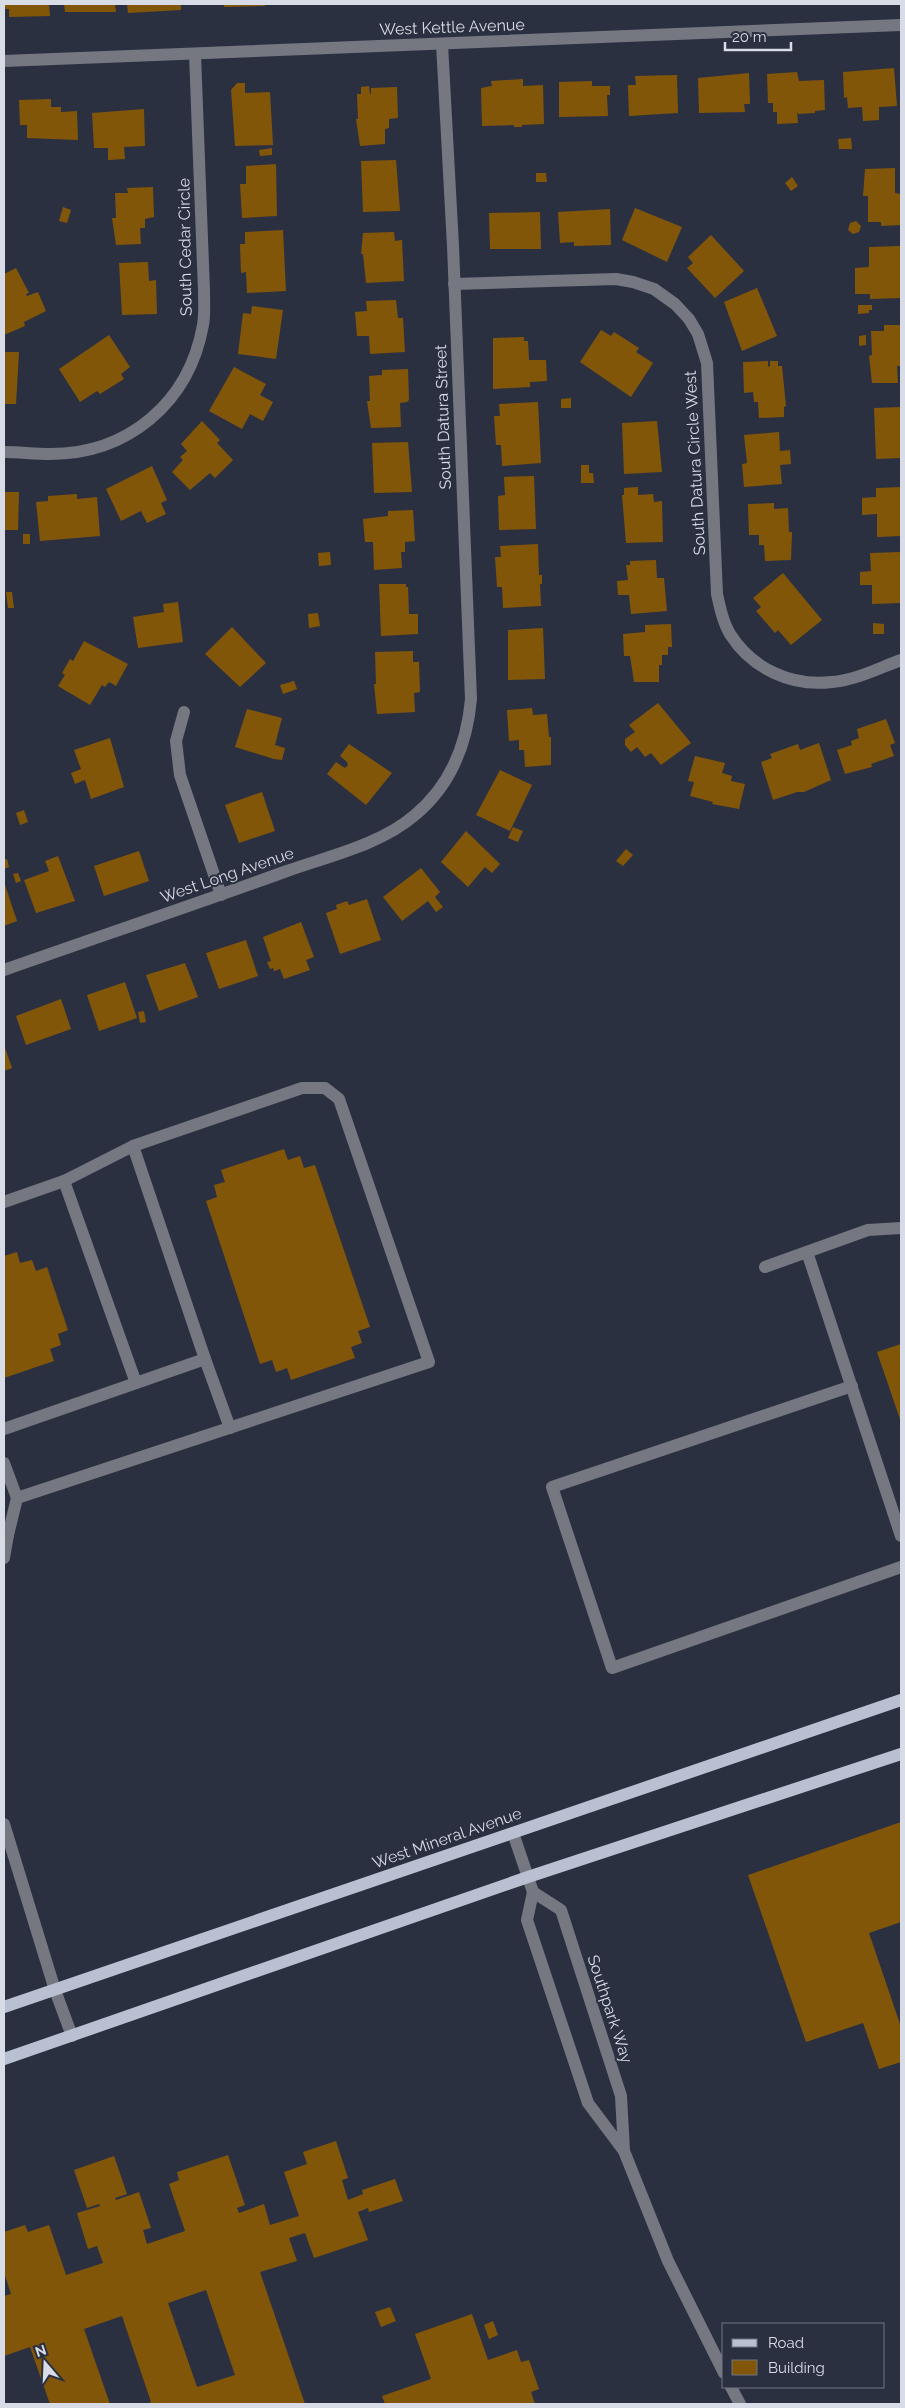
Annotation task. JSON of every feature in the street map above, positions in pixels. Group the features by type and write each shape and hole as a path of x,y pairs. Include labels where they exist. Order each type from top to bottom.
{"main road":[{"name":"West Mineral Avenue","path":"4,2007 901,1700"},
{"path":"4,2059 528,1877 901,1754"}],"street":[{"name":"West Kettle Avenue","path":"4,61 901,25"},
{"name":"South Datura Street","path":"442,44 454,284 470,699 469,723 462,748 454,768 444,783"},
{"name":"South Cedar Circle","path":"4,452 51,454 97,446 123,437 147,424 164,407 192,362 203,325 204,291 195,54"},
{"name":"South Datura Circle West","path":"454,284 616,279 654,288 675,304 689,319 698,334 707,363 717,594 724,621 740,647 760,666 780,676 811,684 843,680 901,660"},
{"path":"184,712 176,741 180,775 221,895"},
{"name":"West Long Avenue","path":"4,970 221,895 388,833 415,816 444,783"},
{"path":"4,1202 64,1181 133,1146 302,1088 325,1088 339,1099 429,1362 17,1498"},
{"path":"133,1146 230,1428"},
{"path":"64,1181 136,1383"},
{"path":"764,1267 868,1230 901,1228"},
{"path":"807,1252 901,1536"},
{"path":"4,1429 206,1359"},
{"path":"852,1386 552,1487 612,1668 901,1568"},
{"path":"4,1463 17,1498 6,1536 4,1558"},
{"path":"4,1824 55,1990 72,2036"},
{"path":"513,1833 534,1892"},
{"name":"Southpark Way","path":"624,2151 621,2096 561,1910 534,1892 527,1920 588,2103 624,2151 668,2261 722,2369"},
{"path":"732,2388 740,2404"}],"building":[{"path":"4,4 49,4 50,16 9,17 9,9 4,9"},
{"path":"64,4 115,4 116,12 65,12"},
{"path":"127,4 181,4 181,10 128,13"},
{"path":"224,4 264,4 265,6 224,7"},
{"path":"894,68 897,106 879,107 879,120 863,121 862,107 848,108 847,97 844,98 843,72"},
{"path":"797,72 799,81 824,80 825,110 815,111 815,113 798,114 797,111 798,123 777,124 777,112 773,112 773,103 768,103 767,74"},
{"path":"749,73 750,104 744,104 745,112 699,113 698,78"},
{"path":"677,75 678,113 629,116 628,85 636,85 635,76"},
{"path":"523,79 523,86 543,85 544,124 522,125 522,127 514,127 514,125 482,126 481,88 492,86 491,81"},
{"path":"592,81 592,86 610,86 610,95 607,95 608,116 559,117 559,82"},
{"path":"237,83 245,83 245,93 270,92 273,145 235,146 231,90"},
{"path":"369,86 370,94 371,88 397,87 398,118 389,119 389,128 385,129 385,144 360,146 356,119 358,119 357,94 361,94 361,87"},
{"path":"51,99 51,107 61,107 61,112 77,111 78,140 27,138 27,125 20,125 19,100"},
{"path":"144,109 145,146 124,147 125,159 108,160 108,148 94,148 92,113"},
{"path":"851,138 852,149 839,149 838,139"},
{"path":"272,148 272,155 260,156 259,150"},
{"path":"396,160 400,211 363,212 361,161"},
{"path":"276,164 277,216 242,218 240,184 246,184 246,166"},
{"path":"895,168 895,193 901,194 901,225 881,226 881,222 868,222 868,196 863,196 865,169"},
{"path":"536,173 546,173 547,182 536,182"},
{"path":"792,177 798,186 791,191 785,183"},
{"path":"153,187 154,217 145,219 145,228 140,228 141,244 116,245 112,218 116,218 115,193 128,193 127,188"},
{"path":"63,207 71,210 67,223 59,221"},
{"path":"635,208 682,227 667,262 622,240"},
{"path":"610,209 611,245 574,246 574,242 560,243 558,212"},
{"path":"540,212 541,249 490,249 489,213"},
{"path":"856,221 861,226 859,232 853,234 848,230 850,223"},
{"path":"283,230 286,291 247,293 246,272 241,273 240,244 245,244 245,232"},
{"path":"394,232 395,241 402,240 404,281 366,283 363,254 361,254 363,233"},
{"path":"711,235 744,271 715,298 687,268 693,263 688,257"},
{"path":"901,246 901,298 870,299 870,294 855,294 855,268 869,267 869,247"},
{"path":"148,262 149,281 156,280 157,314 122,315 119,263"},
{"path":"16,268 29,293 26,294 27,296 38,292 46,311 24,322 25,326 4,335 4,274"},
{"path":"757,288 777,336 742,351 724,302"},
{"path":"396,300 398,318 403,318 405,352 370,354 369,336 357,336 355,312 367,311 366,301"},
{"path":"858,305 872,305 872,310 869,310 869,313 858,314"},
{"path":"252,306 283,310 276,359 238,354 243,313 251,314"},
{"path":"884,325 901,325 901,366 897,366 898,383 872,383 869,356 872,355 871,331 884,331"},
{"path":"601,330 611,336 614,332 639,348 636,352 653,363 631,397 580,362"},
{"path":"109,335 130,367 121,374 124,379 100,394 97,391 80,402 59,369"},
{"path":"866,335 866,345 859,346 859,336"},
{"path":"524,337 524,341 528,341 529,360 546,360 547,381 530,382 530,387 493,389 493,338"},
{"path":"4,352 19,352 16,404 4,404"},
{"path":"768,361 768,367 770,366 770,361 778,361 778,366 782,366 786,406 784,407 784,417 759,418 758,402 754,402 753,392 744,393 743,362"},
{"path":"234,367 266,384 260,395 273,402 263,421 250,414 242,429 209,411"},
{"path":"408,369 409,400 400,403 401,427 371,428 367,401 370,401 369,376 382,375 382,370"},
{"path":"571,398 571,408 561,408 561,399"},
{"path":"538,402 541,463 502,466 501,445 496,445 494,416 500,416 499,404"},
{"path":"901,407 901,458 876,459 874,408"},
{"path":"202,421 220,440 217,443 233,460 215,478 210,473 190,490 172,472 183,460 180,457 187,451 181,444"},
{"path":"657,421 662,472 624,474 622,423"},
{"path":"779,432 780,451 790,450 791,464 780,465 782,484 744,487 742,464 747,463 744,435"},
{"path":"408,442 412,492 374,493 372,443"},
{"path":"581,465 589,465 589,473 593,473 594,483 581,483"},
{"path":"152,466 167,500 161,503 166,514 147,523 141,511 121,521 106,489"},
{"path":"534,476 536,529 499,530 498,496 505,495 504,477"},
{"path":"638,487 638,495 653,494 654,502 662,501 663,542 626,543 622,495 624,495 624,488"},
{"path":"901,487 901,536 877,537 877,514 862,515 862,498 876,497 876,488"},
{"path":"4,492 19,492 18,530 4,530"},
{"path":"77,494 77,499 97,497 100,536 40,541 36,502 48,501 48,496"},
{"path":"774,503 774,509 788,508 789,532 792,532 791,560 765,561 764,545 759,545 759,535 749,535 748,504"},
{"path":"413,510 415,541 405,542 405,552 401,552 402,568 374,570 373,542 365,542 363,519 388,516 388,511"},
{"path":"23,534 30,534 30,544 23,544"},
{"path":"538,544 539,575 542,575 542,584 540,584 541,606 503,608 502,587 497,587 495,557 501,557 500,546"},
{"path":"330,552 331,565 319,566 318,553"},
{"path":"901,552 901,603 872,604 872,585 860,585 860,572 871,571 870,553"},
{"path":"656,560 657,578 664,578 667,611 631,614 629,595 618,595 617,581 628,580 626,565 630,565 630,561"},
{"path":"783,573 822,620 791,645 778,630 775,633 756,611 761,607 753,598"},
{"path":"379,584 406,584 406,587 408,587 409,614 418,614 418,634 381,636"},
{"path":"6,592 12,592 14,608 8,608"},
{"path":"178,602 183,642 138,648 133,617 164,612 163,604"},
{"path":"318,613 320,626 309,628 308,614"},
{"path":"873,623 884,624 884,634 873,634"},
{"path":"671,624 672,647 668,647 668,655 662,655 662,665 659,665 659,682 634,682 630,656 624,656 623,634 645,632 645,625"},
{"path":"232,627 266,663 240,687 205,654"},
{"path":"543,628 545,679 508,680 508,630"},
{"path":"84,641 128,664 116,686 109,682 105,687 102,685 90,705 58,686 65,675 62,673 70,659 73,661"},
{"path":"413,651 413,662 419,662 420,692 414,693 415,712 377,714 374,684 376,684 375,652"},
{"path":"294,681 297,689 283,694 280,685"},
{"path":"658,703 691,743 661,765 651,753 645,757 637,747 631,752 625,745 625,739 635,732 629,725"},
{"path":"532,708 533,715 547,714 549,737 551,737 551,765 525,767 524,750 519,750 519,740 509,741 507,710"},
{"path":"247,709 282,718 275,745 285,748 282,760 235,747"},
{"path":"886,719 895,743 890,745 894,756 871,764 872,767 845,774 837,750 852,745 851,741 859,738 857,729"},
{"path":"110,738 124,787 91,799 85,780 75,784 71,773 81,769 74,750"},
{"path":"819,743 831,780 804,792 797,792 773,800 761,762 772,758 770,754 798,744 800,750"},
{"path":"349,744 392,773 366,805 327,774 336,762 345,768 348,765 340,756"},
{"path":"695,756 725,763 722,773 732,776 731,781 745,784 739,809 712,804 713,802 690,796 694,782 688,781"},
{"path":"500,770 532,785 510,831 476,815"},
{"path":"262,792 275,831 239,843 225,805"},
{"path":"24,810 28,822 20,825 16,813"},
{"path":"513,827 523,831 518,842 508,838"},
{"path":"466,831 500,864 492,873 485,867 468,887 441,862"},
{"path":"626,849 633,855 623,866 616,861"},
{"path":"139,851 149,881 104,896 94,866"},
{"path":"58,856 75,901 36,913 24,880 49,871 45,861"},
{"path":"7,859 9,867 4,869 4,860"},
{"path":"421,868 440,892 435,897 443,907 436,912 428,901 402,921 383,897"},
{"path":"18,873 21,881 16,883 13,874"},
{"path":"4,882 17,921 4,926"},
{"path":"367,899 381,940 340,954 326,913 337,909 336,905 347,901 349,905"},
{"path":"301,922 314,957 306,960 310,970 284,979 280,969 274,971 273,968 270,969 267,962 271,961 263,937"},
{"path":"246,940 258,976 219,989 206,953"},
{"path":"185,963 198,997 159,1011 146,975"},
{"path":"125,982 137,1018 99,1031 87,995"},
{"path":"61,999 71,1029 26,1045 16,1016"},
{"path":"144,1011 146,1022 140,1023 138,1012"},
{"path":"4,1045 12,1068 4,1071"},
{"path":"284,1149 288,1160 300,1156 304,1168 315,1165 370,1327 358,1331 362,1343 351,1347 355,1358 291,1380 287,1368 276,1372 272,1360 260,1364 206,1201 217,1197 214,1185 225,1182 221,1170"},
{"path":"17,1252 20,1263 32,1260 36,1271 47,1267 68,1330 58,1334 61,1345 50,1349 54,1361 4,1378 4,1256"},
{"path":"901,1344 901,1422 877,1352"},
{"path":"901,1822 901,1922 869,1933 901,2027 901,2062 879,2069 863,2023 806,2042 748,1875"},
{"path":"336,2141 348,2178 342,2180 348,2200 363,2194 362,2190 395,2179 403,2201 369,2212 368,2208 358,2212 368,2240 314,2258 305,2233 289,2238 297,2261 260,2272 305,2404 147,2404 151,2402 122,2316 84,2329 110,2404 50,2404 30,2347 4,2356 4,2296 11,2294 4,2272 4,2232 25,2225 28,2232 49,2225 66,2275 103,2263 97,2246 88,2249 77,2213 100,2206 99,2204 87,2208 74,2170 114,2156 127,2194 115,2198 116,2200 139,2192 151,2228 143,2230 147,2244 185,2231 169,2184 179,2180 177,2172 228,2155 245,2205 237,2208 239,2213 264,2204 270,2225 299,2216 284,2172 307,2164 303,2152","holes":["206,2290 235,2375 197,2387 168,2303"]},
{"path":"390,2307 396,2321 381,2327 375,2312"},
{"path":"472,2314 488,2360 517,2350 521,2362 529,2360 539,2389 531,2392 535,2404 385,2404 382,2396 431,2379 415,2334"},
{"path":"493,2321 498,2335 489,2339 484,2325"}]}
